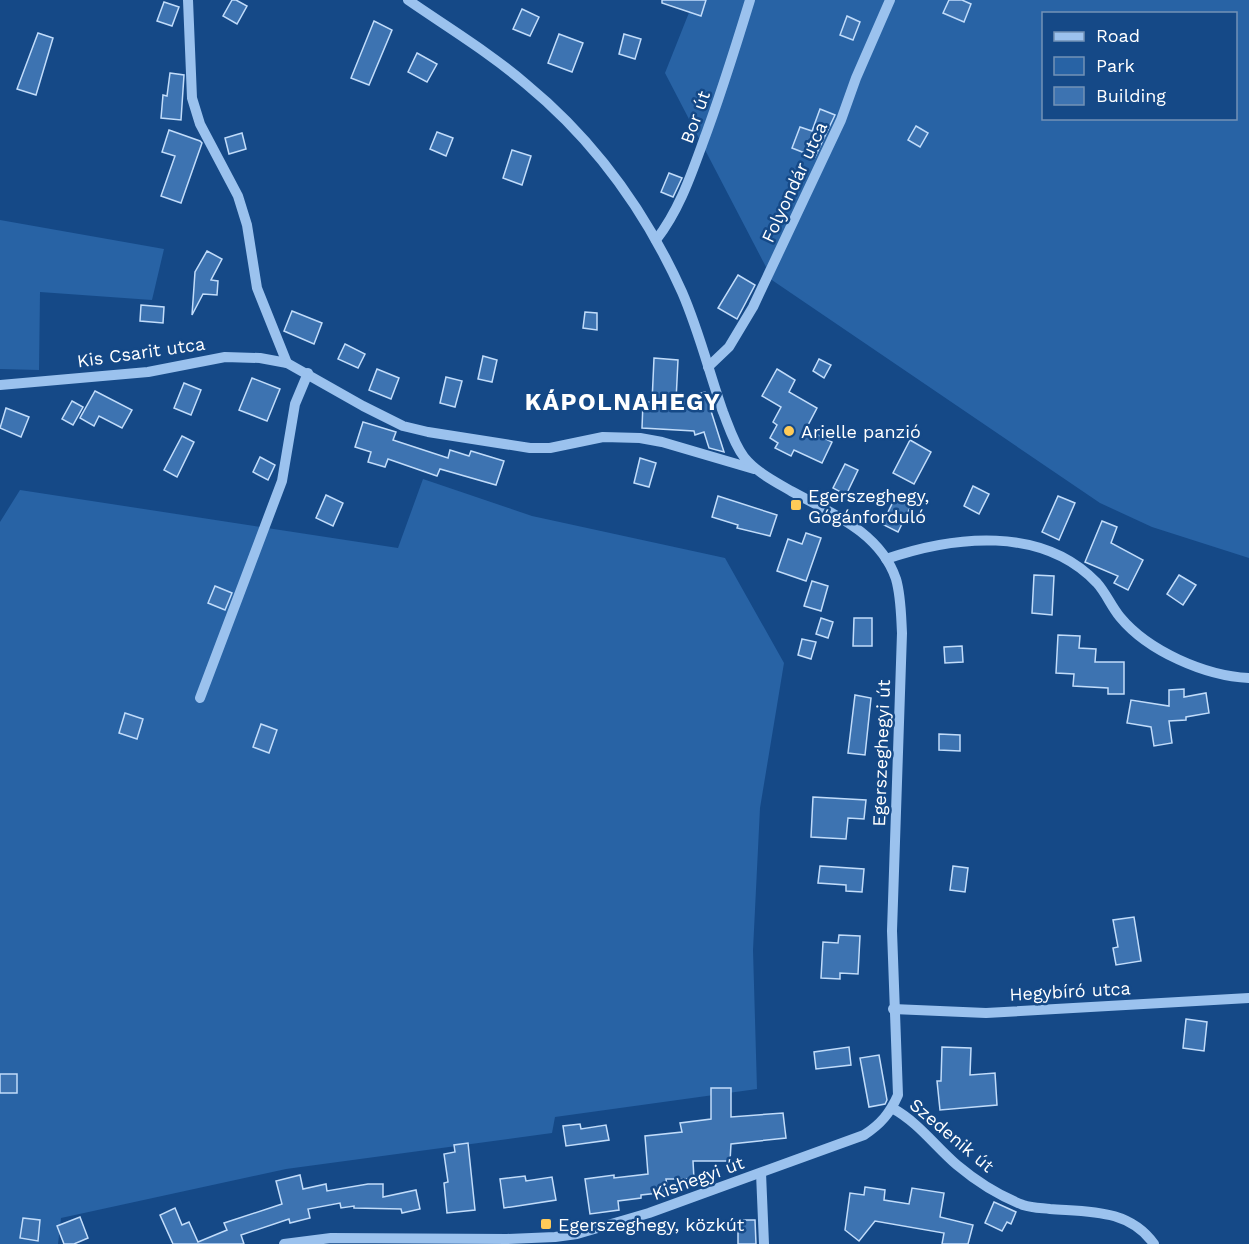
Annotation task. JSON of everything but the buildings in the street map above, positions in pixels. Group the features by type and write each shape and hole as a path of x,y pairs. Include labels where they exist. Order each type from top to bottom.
{"street":[{"path":"188,0 192,98 200,124 238,195 247,225 257,288 287,363"},
{"name":"Egerszeghegyi út","path":"408,0 525,82 561,114 601,158 641,214 656,240 682,293 736,446 757,470"},
{"name":"Bor út","path":"656,240 669,224 693,170 723,88 750,0"},
{"name":"Folyondár utca","path":"708,367 729,347 753,307 841,120 855,78 890,0"},
{"name":"Kis Csarit utca","path":"0,385 148,372 225,357 260,358 287,363"},
{"name":"Egerszeghegyi út","path":"287,363 403,426 428,432 530,448 550,448 603,438 640,438 757,470 848,522 866,536 886,559 896,579 902,633 892,869 893,1010 899,1082 898,1095 892,1108"},
{"path":"200,698 282,481 295,404 308,373"},
{"path":"886,559 914,549 977,540 999,540 1038,547 1061,556 1081,569 1097,584 1119,616 1148,642 1183,662 1207,671 1249,678"},
{"name":"Hegybíró utca","path":"893,1010 986,1013 1249,998"},
{"name":"Kishegyi út","path":"284,1244 313,1239 353,1237 507,1239 555,1237 611,1226 864,1135 878,1127 892,1108"},
{"name":"Szedenik út","path":"892,1108 909,1117 958,1166 1003,1197 1027,1206 1125,1218 1136,1225 1154,1244"},
{"path":"761,1173 764,1244"}],"green space":[{"path":"694,0 1249,0 1249,558 1152,527 1100,503 763,274 766,267 665,73"},
{"path":"0,220 164,249 152,300 40,292 39,370 0,369"},
{"path":"423,479 532,516 725,558 784,663 760,808 753,950 757,1089 555,1117 552,1133 286,1169 61,1218 58,1244 0,1244 0,522 20,490 398,548"}],"place":[{"name":"Arielle panzió","path":"789,431"},
{"name":"Egerszeghegy, Gógánforduló","path":"796,505"},
{"name":"Egerszeghegy, közkút","path":"546,1224"}],"district":[{"name":"KÁPOLNAHEGY","path":"623,402"}]}
